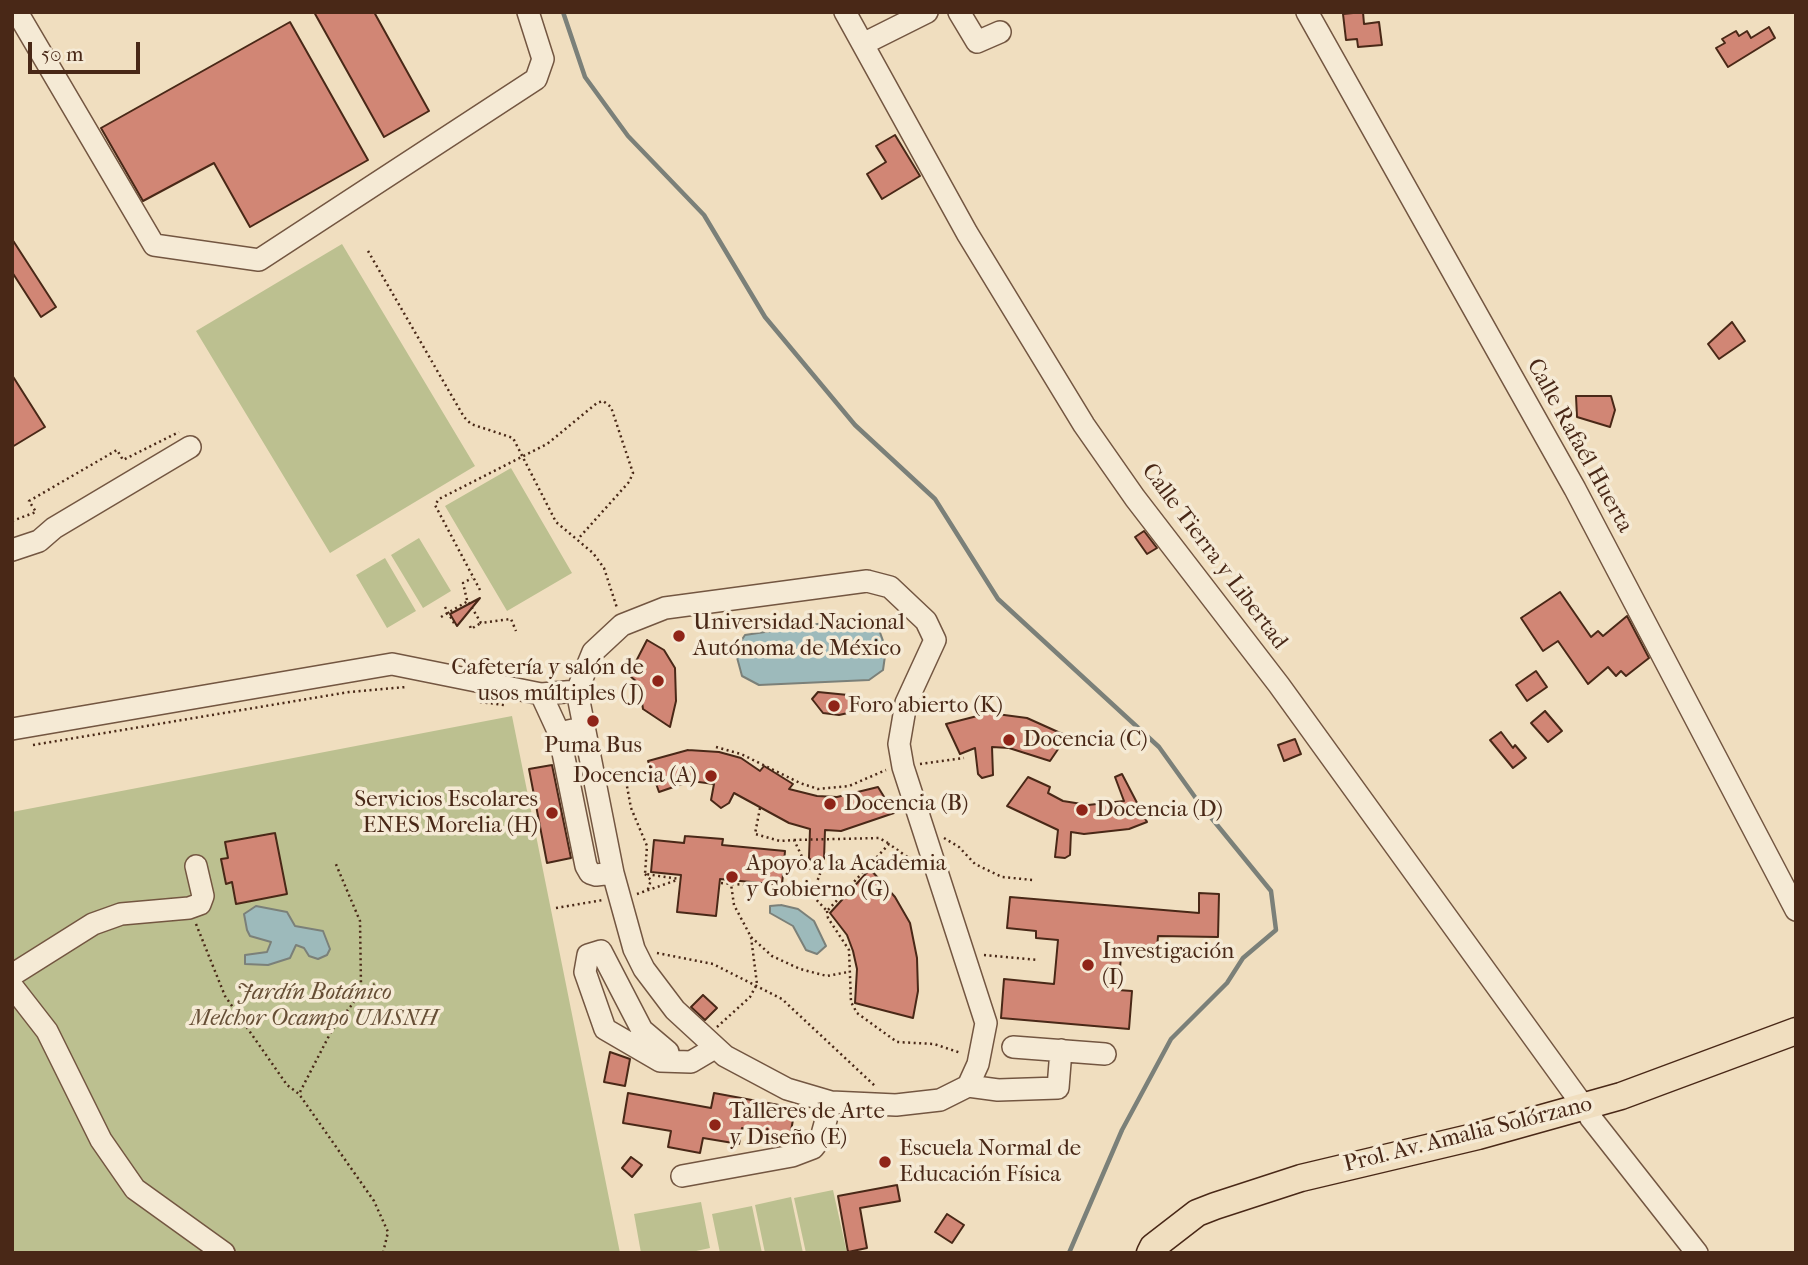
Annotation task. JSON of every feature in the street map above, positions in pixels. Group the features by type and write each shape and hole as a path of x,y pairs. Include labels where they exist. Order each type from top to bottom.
{"main road":[{"name":"Prol. Av. Amalia Solórzano","path":"1150,1253 1197,1213 1217,1211 1499,1143 1796,1031"},
{"path":"1587,1112 1661,1096 1796,1046"},
{"name":"Prol. Av. Amalia Solórzano","path":"1163,1253 1217,1211"}],"street":[{"path":"25,15 154,245 259,260 536,79 543,59 528,12"},
{"name":"Calle Tierra y Libertad","path":"845,12 967,233 1084,425 1135,498 1279,685 1587,1112 1697,1253"},
{"path":"863,44 927,12"},
{"path":"958,12 977,41 1000,32"},
{"name":"Calle Rafaél Huerta","path":"1307,12 1575,489 1796,910"},
{"path":"12,551 39,541 184,439"},
{"path":"12,536 33,528 54,528"},
{"path":"867,581 890,587 926,621 935,640 906,703 899,744 903,767 986,1023 974,1075 940,1100 896,1105 831,1102 787,1089 709,1044 675,1010 644,969 634,949 613,873 577,691 593,652 622,625 665,608 867,581"},
{"path":"18,737 392,664 536,693 577,691"},
{"path":"536,693 559,733 586,866 590,873 596,875 613,873"},
{"path":"559,733 584,727"},
{"path":"12,975 93,924 121,914 189,908 203,901 196,866"},
{"path":"664,1057 642,1030 601,951 588,955 584,972 605,1029 664,1057 709,1044"},
{"path":"12,986 47,1031 101,1140 135,1189 224,1253"},
{"path":"1013,1047 1105,1054"},
{"path":"974,1075 998,1090 1058,1088 1061,1050"},
{"path":"682,1176 792,1156 813,1148 821,1139 831,1102"}],"path":[{"path":"368,251 464,417 471,424 513,438 556,522 578,539 604,568 622,625"},
{"path":"480,590 435,505 439,499 564,432 597,403 603,401 611,407 633,473 629,482 578,539"},
{"path":"12,521 36,512 29,501 117,450 123,460 184,439"},
{"path":"472,578 463,583 468,601 481,623"},
{"path":"440,617 468,601"},
{"path":"445,607 455,625"},
{"path":"470,626 471,629 481,623 511,619 516,631"},
{"path":"18,737 44,745 349,692 411,687"},
{"path":"479,700 501,705 536,693"},
{"path":"716,747 741,754 818,789 849,786 890,768 964,758"},
{"path":"626,780 631,808 647,846 645,874 651,880 647,892"},
{"path":"760,808 755,834 780,841 879,838 920,866 936,868"},
{"path":"927,838 941,836 959,847 975,864 1002,877 1033,880"},
{"path":"794,840 807,867 820,874 812,895"},
{"path":"827,911 889,844"},
{"path":"299,1094 332,1030 354,1002 361,986 359,921 335,862"},
{"path":"556,908 647,892 668,881 680,879 645,874"},
{"path":"721,883 782,888 812,895 827,911 828,918 849,950 851,1002 857,1013 897,1042 934,1044 959,1052 974,1075"},
{"path":"732,884 734,905 751,937 772,956 800,970 827,976 849,971"},
{"path":"189,908 225,996 287,1085 299,1094 374,1200 388,1232 383,1253"},
{"path":"709,1044 750,997 757,984 751,937"},
{"path":"634,949 713,964 757,984 782,999 896,1105"},
{"path":"963,954 1038,960"}],"green space":[{"path":"342,244 475,466 330,553 196,331"},
{"path":"511,468 572,573 507,611 445,506"},
{"path":"419,538 451,591 423,608 391,555"},
{"path":"385,558 416,611 387,628 356,575"},
{"name":"Jardín Botánico Melchor Ocampo UMSNH","path":"512,716 620,1253 12,1253 12,812"},
{"path":"833,1190 847,1253 806,1253 794,1198"},
{"path":"791,1197 803,1253 765,1253 755,1205"},
{"path":"701,1202 710,1248 687,1253 641,1253 634,1214"},
{"path":"752,1206 762,1253 720,1253 712,1214"}],"water":[{"path":"857,618 878,627 886,649 883,670 869,680 759,685 742,676 735,650 745,635"},
{"path":"781,905 798,909 814,921 826,946 817,954 806,950 793,926 770,913 770,906"},
{"path":"256,906 287,912 295,926 323,931 330,949 327,955 318,959 309,956 304,948 296,945 290,958 268,965 245,964 245,955 267,952 271,942 250,936 247,930 244,914"}],"building":[{"path":"314,12 374,12 429,111 384,137"},
{"path":"1363,12 1364,24 1379,22 1382,45 1358,47 1357,39 1346,40 1343,14"},
{"path":"290,22 368,160 250,227 214,163 143,201 101,128"},
{"path":"1769,27 1775,38 1728,67 1716,48 1725,43 1722,39 1736,31 1739,36 1747,31 1751,38"},
{"path":"895,135 920,176 882,199 867,174 886,162 876,146"},
{"path":"12,239 56,307 41,317 12,272"},
{"path":"1732,322 1745,341 1719,359 1708,344"},
{"path":"12,375 45,427 12,447"},
{"path":"1576,396 1611,396 1615,410 1610,427 1577,417"},
{"path":"1144,531 1157,548 1147,554 1135,537"},
{"path":"1560,592 1591,637 1598,631 1603,636 1627,616 1649,658 1626,676 1621,671 1616,676 1608,667 1588,684 1558,641 1543,651 1521,618"},
{"path":"480,598 457,626 450,614"},
{"name":"Cafetería y salón de usos múltiples (J)","path":"647,640 664,650 675,668 676,701 670,727 643,709 639,684 629,675"},
{"path":"1536,671 1547,687 1527,701 1516,685"},
{"name":"Foro abierto (K)","path":"818,692 848,695 855,703 848,713 823,713 812,699"},
{"path":"1545,711 1562,731 1548,742 1531,723"},
{"name":"Docencia (C)","path":"989,713 1027,718 1067,736 1050,761 1009,748 992,747 993,775 982,778 978,774 975,748 960,754 946,724"},
{"path":"1501,732 1513,748 1515,745 1526,758 1513,768 1490,740"},
{"path":"1295,739 1301,754 1284,761 1278,745"},
{"path":"688,750 719,752 741,758 760,771 764,766 793,784 789,789 817,796 837,797 878,787 894,813 841,831 825,830 824,859 814,864 809,858 810,829 789,823 734,793 729,803 721,808 711,800 714,784 691,781 659,792 648,761"},
{"name":"Servicios Escolares ENES Morelia (H)","path":"552,765 571,858 547,863 529,769"},
{"name":"Docencia (D)","path":"1122,774 1147,822 1129,829 1084,834 1071,832 1070,855 1065,858 1055,857 1058,830 1007,806 1028,777 1050,787 1048,793 1063,801 1088,805 1124,801 1115,777"},
{"path":"275,833 287,894 236,904 232,882 226,884 221,859 228,858 225,842"},
{"name":"Apoyo a la Academia y Gobierno (G)","path":"685,836 723,839 722,845 785,851 782,885 720,879 716,916 677,912 681,875 651,872 654,840 684,843"},
{"path":"870,869 895,897 910,923 917,958 918,991 913,1018 855,1003 857,969 853,951 847,935 830,913"},
{"name":"Investigación (I)","path":"1199,893 1219,894 1218,937 1158,936 1157,949 1122,946 1118,990 1132,991 1129,1029 1001,1018 1004,979 1054,984 1058,940 1036,938 1036,931 1007,928 1010,897 1199,913"},
{"path":"703,995 717,1008 705,1020 691,1007"},
{"path":"610,1052 630,1059 625,1086 604,1082"},
{"name":"Talleres de Arte y Diseño (E)","path":"628,1093 711,1108 714,1093 795,1108 790,1137 742,1128 739,1144 703,1138 700,1153 668,1147 671,1131 623,1123"},
{"path":"631,1157 642,1165 632,1177 622,1168"},
{"path":"897,1185 900,1201 860,1208 867,1248 848,1252 838,1196"},
{"path":"947,1214 964,1225 952,1243 935,1232"}],"waterway":[{"path":"563,12 585,77 628,136 704,215 765,317 855,425 935,499 998,599 1159,747 1200,804 1271,891 1276,930 1243,958 1227,983 1171,1039 1122,1130 1069,1253"}],"place":[{"name":"Universidad Nacional Autónoma de México","path":"679,636"},
{"name":"Cafetería y salón de usos múltiples (J)","path":"658,681"},
{"name":"Foro abierto (K)","path":"834,706"},
{"name":"Puma Bus","path":"593,721"},
{"name":"Docencia (C)","path":"1009,740"},
{"name":"Docencia (A)","path":"711,776"},
{"name":"Docencia (B)","path":"830,804"},
{"name":"Docencia (D)","path":"1082,810"},
{"name":"Servicios Escolares ENES Morelia (H)","path":"552,813"},
{"name":"Apoyo a la Academia y Gobierno (G)","path":"732,877"},
{"name":"Investigación (I)","path":"1088,965"},
{"name":"Talleres de Arte y Diseño (E)","path":"715,1125"},
{"name":"Escuela Normal de Educación Física","path":"885,1162"}]}
